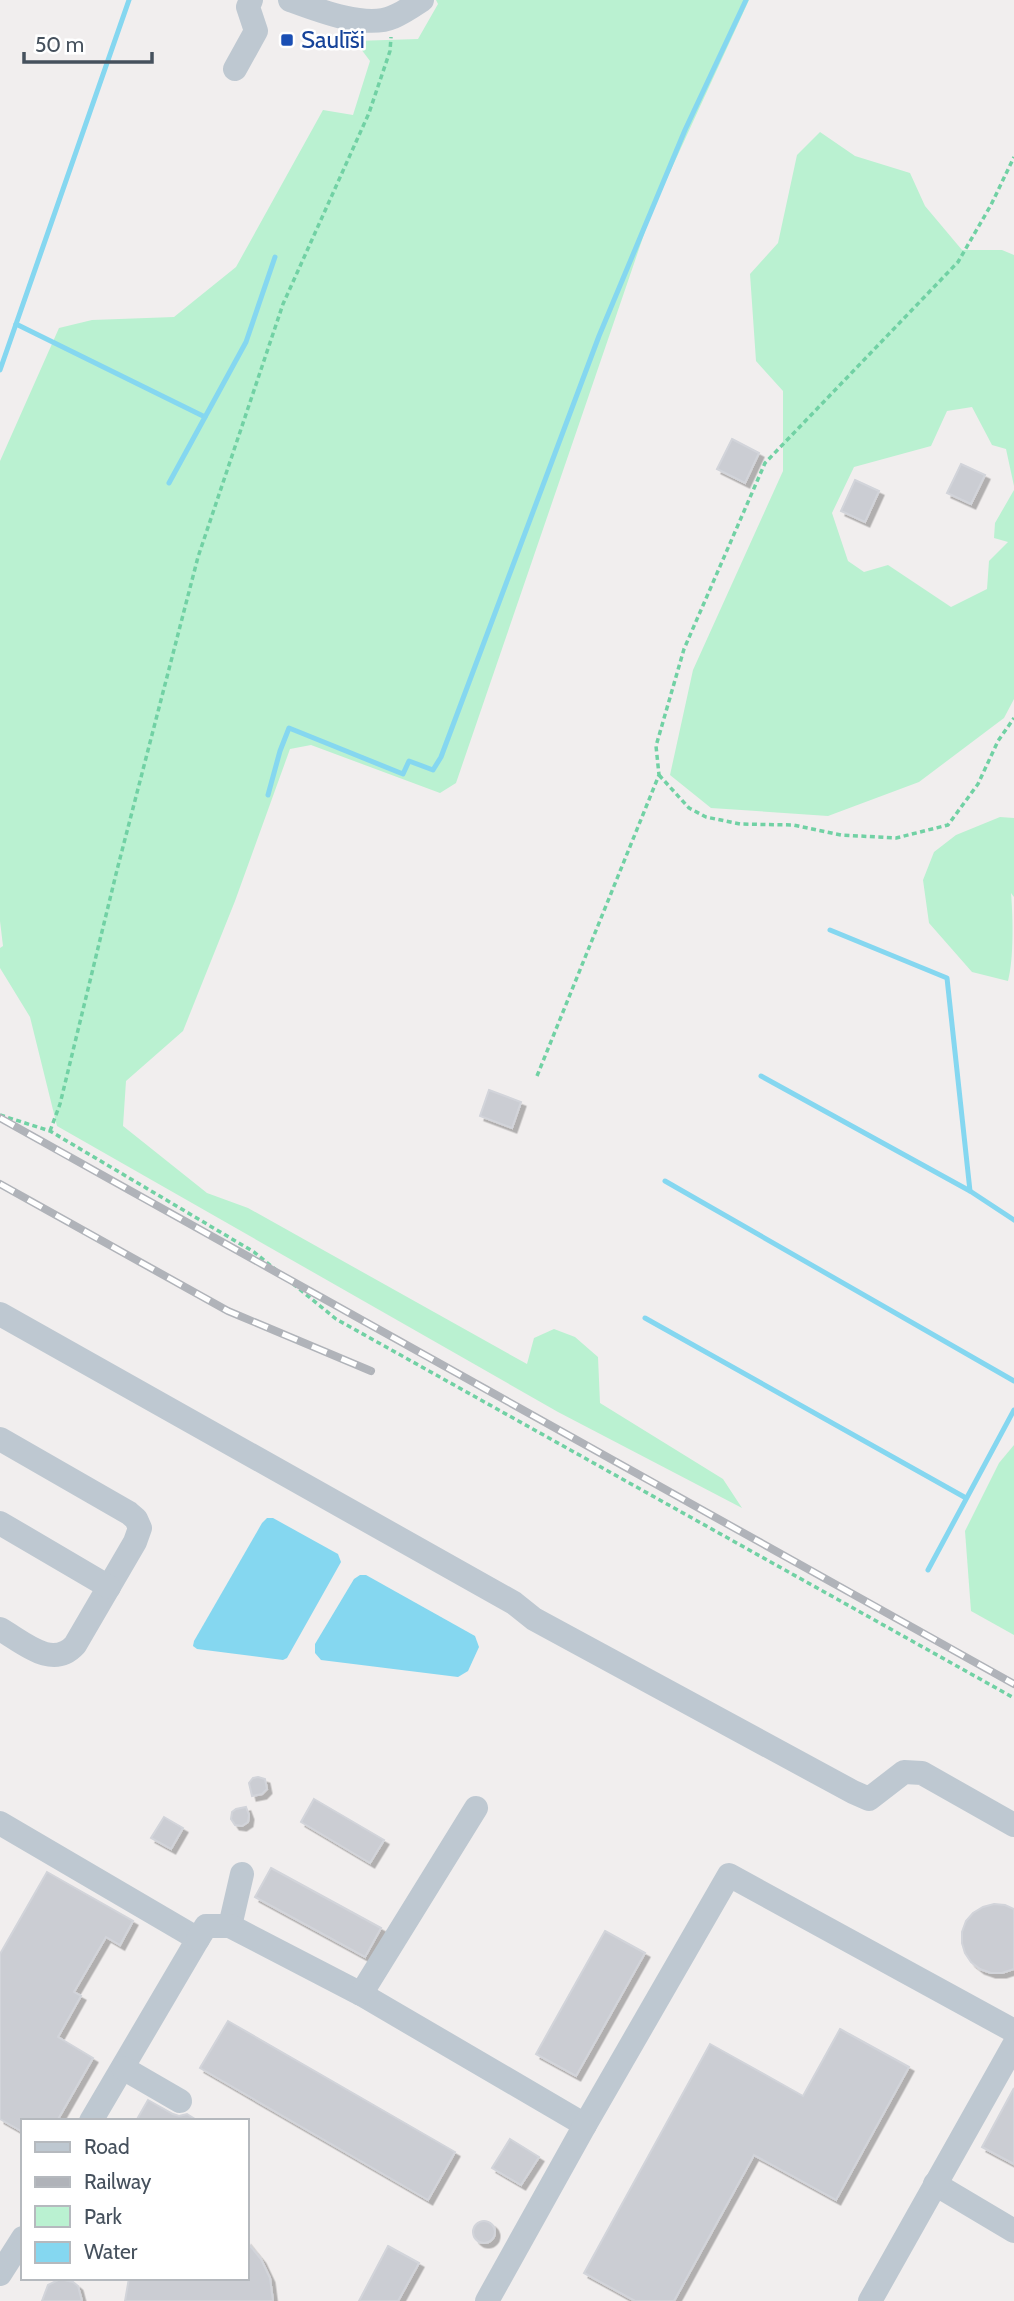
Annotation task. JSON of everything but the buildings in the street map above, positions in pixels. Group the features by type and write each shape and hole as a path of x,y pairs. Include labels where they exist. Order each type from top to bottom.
{"street":[{"path":"235,69 256,31 248,7 251,0"},
{"path":"290,0 330,15 374,21 392,18 422,0"},
{"path":"0,1314 514,1602 534,1619 853,1792 869,1798 904,1772 922,1773 1014,1825"},
{"path":"0,1439 136,1519 140,1528 135,1542 69,1651 61,1656 43,1654 0,1629"},
{"path":"0,1523 109,1587"},
{"path":"362,1994 476,1808"},
{"path":"0,1823 198,1939"},
{"path":"230,1926 242,1874"},
{"path":"487,2301 729,1875 1014,2031"},
{"path":"93,2119 206,1926 230,1926 362,1994 585,2125"},
{"path":"870,2301 1014,2045"},
{"path":"122,2068 180,2101"},
{"path":"935,2184 1014,2231"},
{"path":"0,2274 21,2241"}],"path":[{"path":"50,1131 60,1104 198,557 283,304 369,113 390,51 392,18"},
{"path":"537,1076 659,775 656,746 684,649 765,463 958,262 1014,157"},
{"path":"659,775 689,808 706,817 740,824 793,825 841,835 896,838 948,825 978,783 998,741 1014,718"},
{"path":"0,1115 50,1131 254,1252 336,1319 1014,1698"}],"green space":[{"path":"436,0 749,0 652,211 456,783 440,793 311,745 290,749 235,901 183,1031 126,1081 123,1126 207,1193 248,1208 527,1364 534,1338 554,1329 575,1337 598,1357 600,1403 723,1479 742,1508 558,1412 57,1126 30,1017 0,968 0,948 3,946 0,921 0,461 59,328 92,320 174,317 236,267 323,110 353,115 370,61 355,41 418,39 438,4"},
{"path":"820,132 855,156 910,173 925,206 962,250 1002,250 1014,255 1014,486 1006,449 992,445 972,407 947,411 931,446 854,467 832,513 848,561 864,572 888,565 951,607 987,589 989,561 1008,542 994,538 995,523 1014,490 1014,699 1004,718 919,782 828,816 711,808 670,775 693,670 783,471 783,391 756,361 750,274 778,243 797,155"},
{"path":"1000,817 1014,818 1014,897 1011,893 1013,926 1008,981 972,972 929,923 923,880 934,852 956,835"},
{"path":"1014,1445 1014,1635 971,1611 965,1531 999,1463"}],"water":[{"path":"267,1518 273,1518 338,1554 341,1562 287,1658 283,1660 197,1649 193,1646 194,1641"},
{"path":"366,1575 475,1636 479,1647 468,1671 458,1677 321,1660 315,1653 315,1644 354,1579"}],"waterway":[{"path":"0,370 129,0"},
{"path":"268,795 289,728 403,774 409,761 433,770 441,757 599,336 685,130 746,0"},
{"path":"169,483 246,342 275,257"},
{"path":"16,324 205,417"},
{"path":"830,930 947,978 970,1191"},
{"path":"761,1076 970,1191 1014,1220"},
{"path":"665,1181 1014,1381"},
{"path":"645,1318 966,1498"},
{"path":"928,1570 1014,1410"}],"railway":[{"path":"0,1118 1014,1684"},
{"path":"0,1184 228,1311 371,1371"}],"place":[{"name":"Saulīši","path":"287,40"}]}
